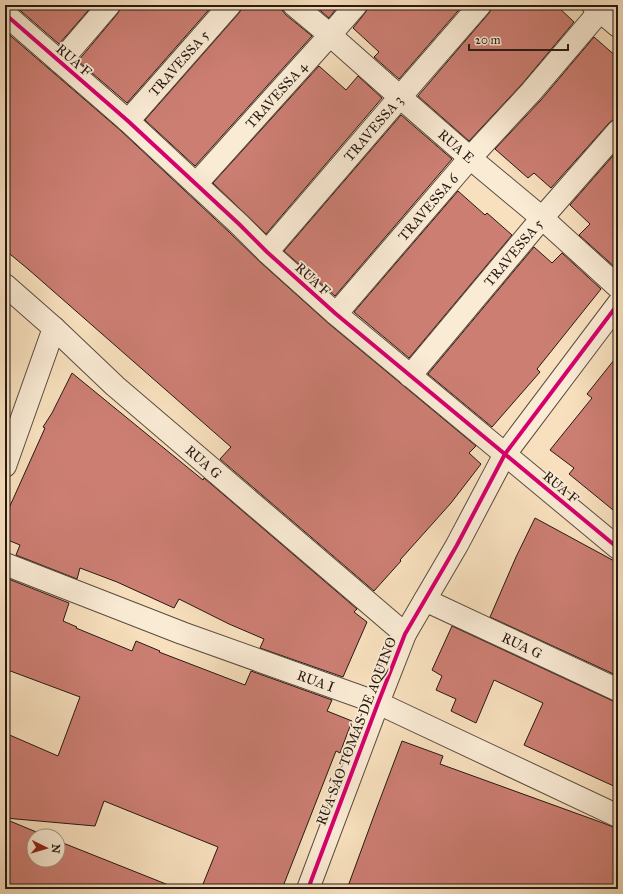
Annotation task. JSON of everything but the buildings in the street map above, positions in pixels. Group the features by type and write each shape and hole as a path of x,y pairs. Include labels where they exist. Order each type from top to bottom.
{"street":[{"path":"60,62 109,5"},
{"name":"TRAVESSA 5","path":"128,120 230,5"},
{"name":"RUA E","path":"294,5 400,98 542,218 618,287"},
{"name":"TRAVESSA 4","path":"196,184 356,5"},
{"name":"TRAVESSA 3","path":"268,252 480,5"},
{"path":"596,8 618,26"},
{"name":"TRAVESSA 6","path":"336,314 470,158 531,92 596,8"},
{"name":"RUA F","path":"5,14 128,120 336,314 618,548"},
{"name":"TRAVESSA 5","path":"410,376 542,218 618,131"},
{"name":"RUA G","path":"5,285 54,328 115,386 405,634"},
{"name":"RUA SÃO TOMÁS DE AQUINO","path":"308,889 405,634 456,545 504,454 618,304"},
{"path":"5,466 54,328"},
{"name":"RUA I","path":"5,564 182,633 378,703 618,816"},
{"name":"RUA G","path":"425,600 618,690"}],"cycle path":[{"path":"5,14 128,121 267,252 336,314 618,548"},
{"path":"308,889 405,634 457,545 505,454 618,304"}]}
